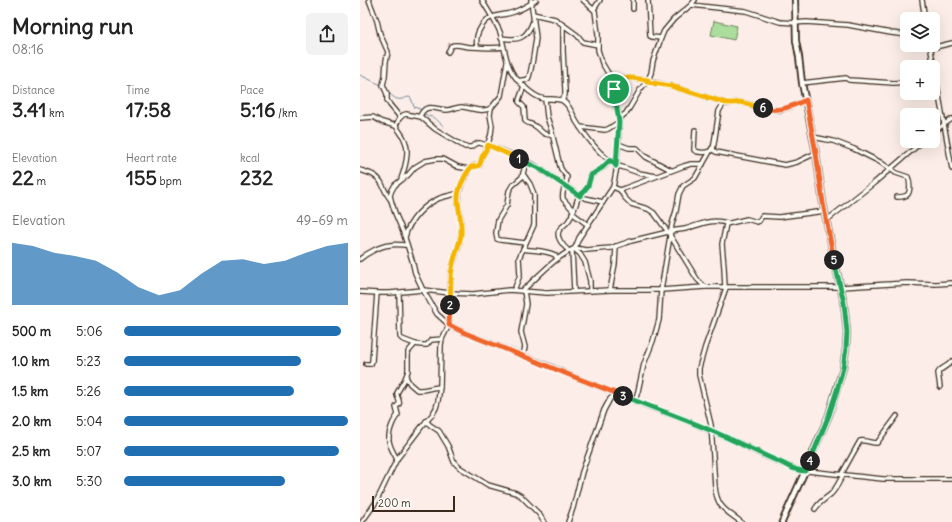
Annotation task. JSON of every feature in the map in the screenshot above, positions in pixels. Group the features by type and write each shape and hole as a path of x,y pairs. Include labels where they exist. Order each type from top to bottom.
{"street":[{"path":"370,0 380,34 388,52 384,85 387,100 400,118"},
{"path":"482,0 493,17 501,38 507,62 518,81 536,96 545,99 562,100 570,108 580,127 596,148 616,166 639,173 656,176"},
{"path":"477,47 476,36 484,21 520,10 536,0"},
{"path":"523,291 557,260 572,250 613,186 615,180 619,120 614,89 610,77 602,63 598,45 596,12 583,0"},
{"path":"594,9 600,0"},
{"path":"633,0 633,9"},
{"path":"648,0 650,36 660,38"},
{"path":"580,127 606,130 626,113 651,73 660,38 664,31 674,19 695,0"},
{"path":"782,522 829,415 843,368 847,332 844,303 834,259 802,82 796,41 795,0"},
{"path":"922,0 924,12"},
{"path":"518,81 527,79 532,67 536,38 531,2"},
{"path":"691,5 746,11 780,22 806,22 844,25 900,34"},
{"path":"533,14 550,18 563,25 583,42 598,45"},
{"path":"501,38 519,39 526,34 534,20"},
{"path":"562,100 566,90 562,51 563,25"},
{"path":"940,45 952,43"},
{"path":"448,52 453,45 504,48"},
{"path":"420,116 423,110 429,108 447,110 460,106 470,109 486,110 491,108 501,96 507,62"},
{"path":"610,77 632,78 647,81 671,86 726,103 740,102 769,109 779,110 806,100"},
{"path":"802,82 846,78 850,80 894,84 900,83"},
{"path":"524,86 519,102 524,107 525,121 534,125 545,135 552,135"},
{"path":"545,99 547,117 560,166 567,177 562,196 563,199 573,212 588,224"},
{"path":"939,100 952,169"},
{"path":"705,287 697,278 671,236 670,231 680,190 685,184 695,178 711,149 719,111 726,103"},
{"path":"362,522 376,502 397,459 438,405 440,387 440,349 442,339 449,325 452,269 460,241 461,221 458,203 459,193 469,169 473,166 480,165 488,145 492,130 490,115 491,108"},
{"path":"396,126 403,115 406,114 423,117 435,129 465,147 471,147 478,143 488,145 540,169 580,196 603,202"},
{"path":"360,118 374,116 382,122 396,126 405,141 407,151 405,169 401,181"},
{"path":"940,127 952,119"},
{"path":"695,130 694,150 697,152 706,152 711,149"},
{"path":"813,137 833,141 854,149 909,178 910,182 908,194 906,196 897,197"},
{"path":"618,144 629,148 636,148 646,157 671,170"},
{"path":"827,220 874,183 915,148"},
{"path":"711,149 716,152 785,166 816,153"},
{"path":"469,169 458,167 445,159 425,161 417,165 408,175 395,185 390,195 415,273 437,314 449,325 465,333 609,391 686,420 798,470 883,480 952,479"},
{"path":"590,291 590,281 585,262 580,254 562,244 559,234 560,229 565,226 580,196 588,186 591,175 602,168 610,160"},
{"path":"525,243 500,240 497,239 496,235 498,220 507,205 509,191 512,186 521,179 526,162"},
{"path":"620,190 671,170 687,165 703,164"},
{"path":"360,170 377,176 386,194 391,200"},
{"path":"514,290 520,278 519,260 534,225 533,191 523,174"},
{"path":"613,186 620,190 631,204 648,209 654,213 670,231"},
{"path":"405,238 406,232 412,221 427,205 440,198 459,193"},
{"path":"572,250 611,248 634,240 715,221 727,223 746,219 757,222 762,216 779,217 825,211"},
{"path":"727,223 724,226 722,244 725,288 705,347 699,371 699,378 712,431 716,496 726,512 741,522"},
{"path":"635,401 644,364 660,317 661,290 671,236"},
{"path":"360,259 384,246 407,245"},
{"path":"610,290 615,264 616,246"},
{"path":"523,248 554,254 557,260"},
{"path":"572,250 574,291"},
{"path":"360,292 400,293 423,290 474,294 514,290 547,293 610,290 661,290 705,287 841,287 907,283 952,283"},
{"path":"523,291 526,304 521,332 525,348 523,356"},
{"path":"366,364 371,364 372,362 377,293"},
{"path":"400,293 400,337 420,345 427,345 431,340 442,339"},
{"path":"397,459 389,444 389,438 395,417 398,416 396,407 399,404 399,401 396,396 406,379 408,372 408,352 415,344"},
{"path":"940,387 938,373 952,361"},
{"path":"406,377 410,384 418,390 440,387"},
{"path":"609,391 611,394 610,399"},
{"path":"568,522 582,472 597,428 606,405 612,397 618,394"},
{"path":"815,509 818,503 830,495 837,486 860,441 865,440 872,443 877,443 897,416"},
{"path":"426,421 430,426 439,431 448,446 454,462 459,467 488,485 516,493 521,496 539,514 544,522"}],"green space":[{"path":"714,21 737,26 734,40 711,35"}],"waterway":[{"path":"360,75 381,85"},
{"path":"386,87 394,98 411,98 414,107 420,109 421,112"},
{"path":"423,114 435,119 444,127"}],"route":[{"path":"610,77 644,79 648,80 647,82 671,86 726,103 740,102 769,109 779,110 806,100 816,153 823,203 844,303 847,332 845,357 837,390 829,415 805,471 798,470 686,420 583,381 550,366 465,333 449,325 451,272 460,241 461,229 458,196 462,183 469,169 473,166 480,165 488,145 534,165 580,196 587,188 592,174 606,165 610,160 616,166 619,122 614,89 613,82 610,77"}]}
